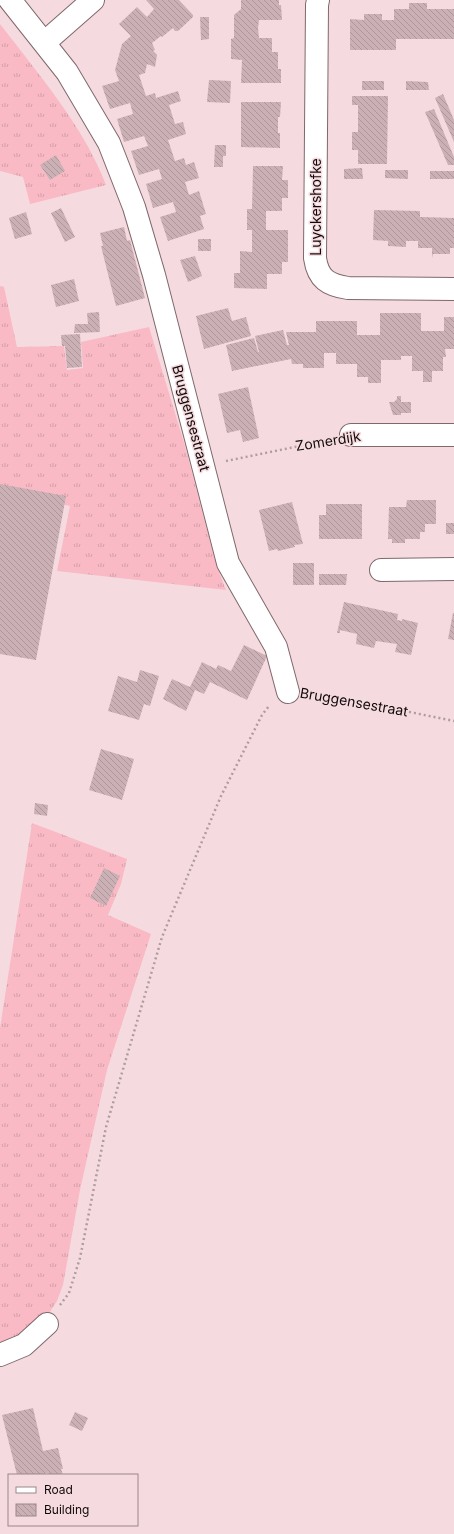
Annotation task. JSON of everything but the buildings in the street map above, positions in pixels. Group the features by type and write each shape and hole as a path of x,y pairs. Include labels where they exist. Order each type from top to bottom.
{"street":[{"name":"Bruggensestraat","path":"10,0 67,72 109,143 134,207 154,275 228,563 276,647 288,692"},
{"path":"44,43 93,0"},
{"name":"Luyckershofke","path":"318,0 315,195 316,268 324,280 333,286 454,289"},
{"name":"Zomerdijk","path":"351,435 454,435"},
{"path":"381,570 454,569"},
{"path":"0,1355 24,1345 47,1324"}],"path":[{"name":"Zomerdijk","path":"204,466 351,435"},
{"name":"Bruggensestraat","path":"288,692 304,691 454,721"},
{"path":"47,1324 69,1293 80,1258 106,1127 162,937 221,796 262,715 273,701 288,692"}],"green space":[{"path":"0,24 59,101 73,122 97,164 106,185 30,204 23,177 0,171"},
{"path":"0,286 4,287 17,347 64,346 67,370 83,368 81,342 149,327 185,446 216,564 226,590 57,571 70,506 0,490"},
{"path":"32,823 127,859 121,884 108,915 151,934 107,1070 80,1190 63,1285 57,1301 44,1321 27,1334 0,1345 0,1028"}]}
